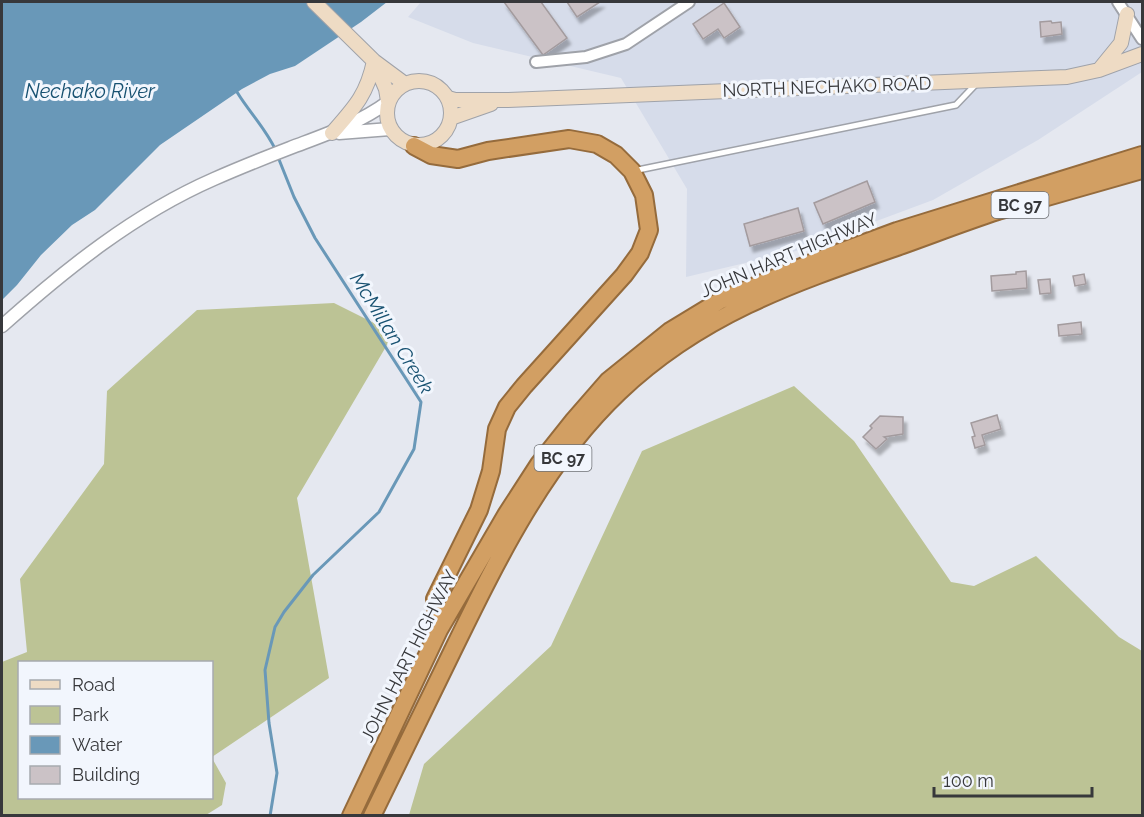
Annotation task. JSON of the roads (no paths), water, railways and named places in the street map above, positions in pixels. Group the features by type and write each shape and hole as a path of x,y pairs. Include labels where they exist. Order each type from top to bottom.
{"highway":[{"path":"414,146 431,155 458,159 488,151 569,140 597,144 616,155 632,171 644,195 648,230 639,253 624,275 507,407 497,429 491,471 479,510 435,599 439,630"},
{"path":"1109,164 1143,147"},
{"name":"JOHN HART HIGHWAY","path":"351,816 439,630 539,464 608,381 670,331 721,300 816,261 979,204 1143,155"},
{"name":"JOHN HART HIGHWAY","path":"372,816 480,594 520,522 551,473 619,392 678,343 730,312 819,274 996,212 1143,170"}],"main road":[{"path":"315,2 374,61 405,84"},
{"path":"1099,70 1121,42 1126,14"},
{"name":"NORTH NECHAKO ROAD","path":"447,98 508,100 1067,77 1099,70 1143,54"},
{"path":"374,61 386,89 388,101 386,119 396,137 404,143 424,146 434,142 448,128 451,108 441,90 432,84 422,81 405,84 393,93 388,101"},
{"path":"332,133 356,106 369,83 374,61"},
{"name":"NORTH NECHAKO ROAD","path":"451,118 508,100"}],"street":[{"path":"536,62 586,57 626,44 689,2"},
{"path":"1118,2 1143,39"},
{"path":"2,326 69,268 119,231 211,180 257,160 332,133 375,111 388,101"},
{"path":"332,133 390,129"}],"lane":[{"path":"632,171 956,105 980,80"}],"water":[{"name":"Nechako River","path":"2,2 387,2 295,66 270,74 242,89 160,145 95,210 72,225 41,255 2,300"}],"waterway":[{"name":"McMillan Creek","path":"237,92 276,151"},
{"name":"McMillan Creek","path":"270,816 277,773 269,723 265,670 275,627 313,575 379,512 414,449 421,402 315,238 294,197 278,157"}]}
